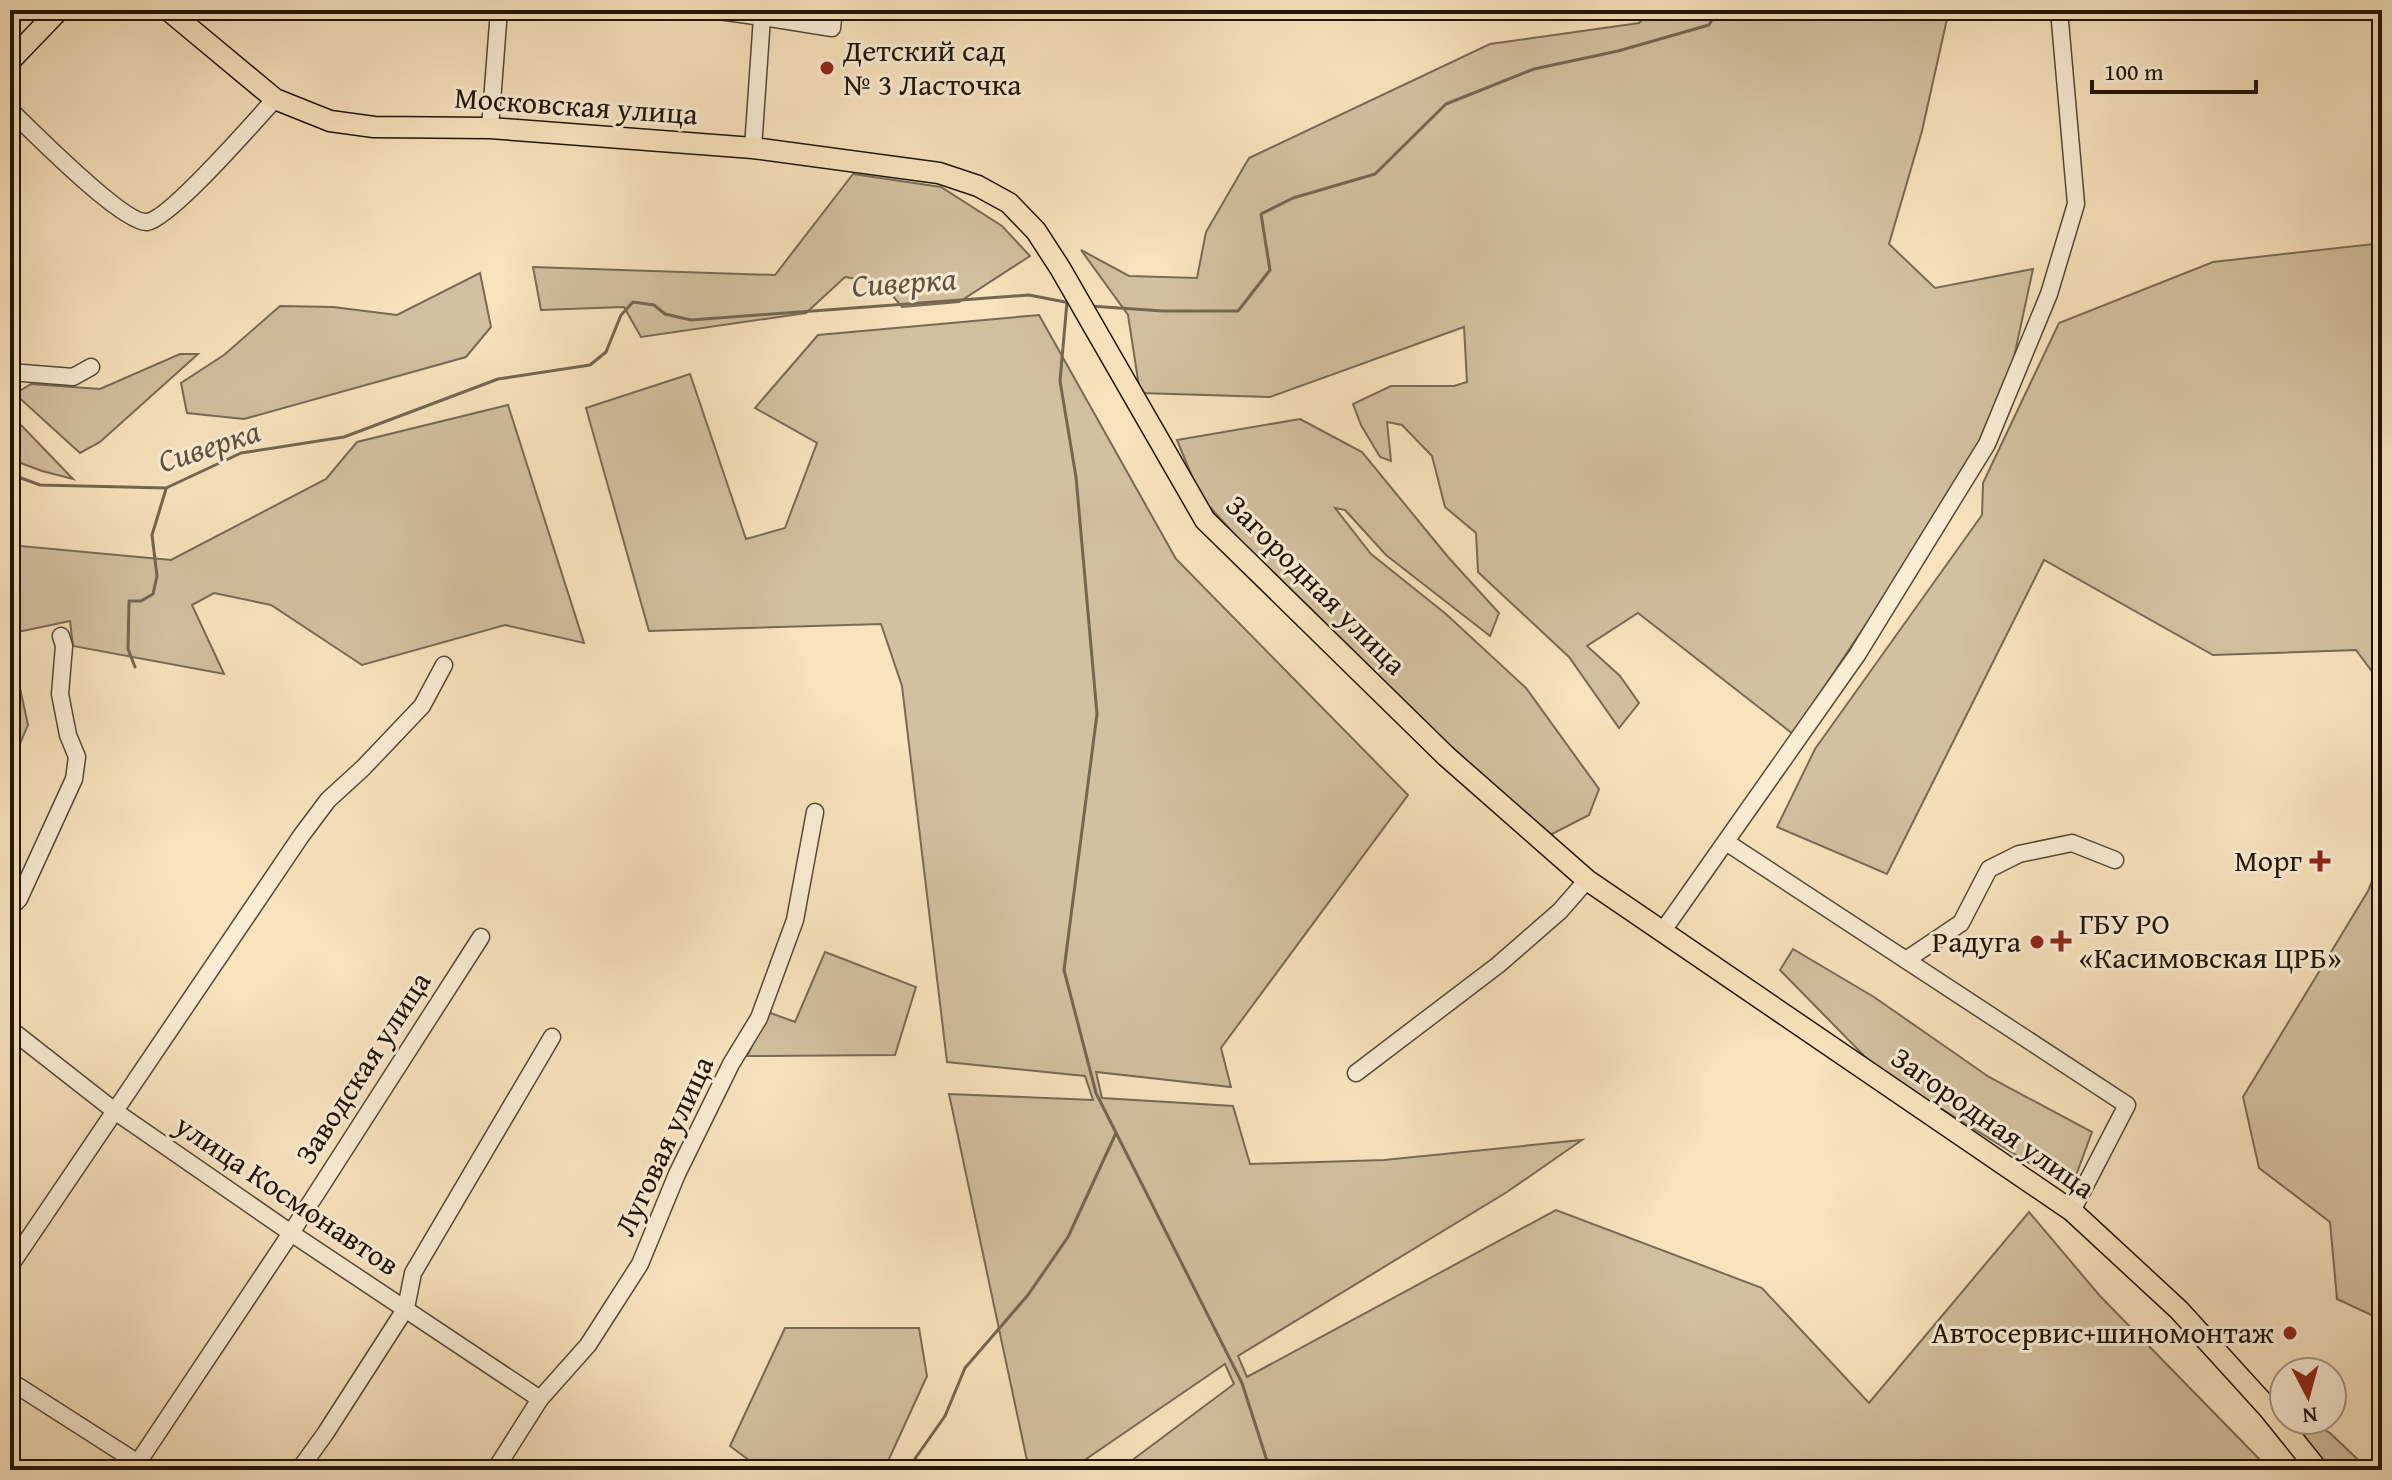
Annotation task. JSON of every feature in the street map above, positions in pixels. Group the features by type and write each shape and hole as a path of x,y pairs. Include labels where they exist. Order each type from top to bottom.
{"main road":[{"path":"10,61 59,10"},
{"name":"Московская улица","path":"168,10 275,99 330,121 374,127 490,128 753,148 939,173 978,186 1009,203"},
{"name":"Загородная улица","path":"1009,203 1036,231 1060,268 1205,520 1446,756 1587,880 2072,1211 2179,1310 2269,1409 2318,1470"}],"street":[{"path":"490,128 499,10"},
{"path":"714,10 832,28 834,10"},
{"path":"1662,932 1857,655 1987,444 2049,294 2076,204 2059,10"},
{"path":"753,148 762,17"},
{"path":"10,110 85,182 139,221 151,222 174,205 275,99"},
{"path":"10,372 73,377 91,367"},
{"path":"10,908 19,899 74,779 77,757 68,735 60,694 64,646 61,636"},
{"path":"10,1266 301,836 328,800 422,706 444,665"},
{"name":"Луговая улица","path":"495,1470 540,1399 588,1345 640,1264 677,1174 731,1064 759,1018 795,920 815,812"},
{"path":"1726,842 2127,1105 2072,1211"},
{"path":"1906,960 1961,923 1989,869 2019,854 2072,843 2115,860"},
{"path":"1356,1073 1498,965 1560,911 1587,880"},
{"name":"Заводская улица","path":"136,1466 291,1233 481,937"},
{"name":"улица Космонавтов","path":"10,1029 116,1112 540,1399"},
{"path":"299,1470 406,1308 413,1273 552,1037"},
{"path":"10,1381 136,1466"}],"shaded area":[{"path":"1652,10 1949,10 1922,131 1889,244 1935,288 2033,269 2011,371 1979,454 1793,734 1638,613 1587,646 1620,676 1639,703 1619,728 1569,657 1478,572 1476,533 1445,507 1432,456 1402,425 1387,422 1391,461 1380,457 1361,425 1353,404 1391,386 1454,386 1467,382 1464,327 1270,397 1140,393 1128,315 1081,250 1129,276 1197,278 1206,232 1249,158 1490,44 1639,23"},
{"path":"853,174 941,187 1002,226 1030,256 959,302 902,307 882,283 845,277 806,313 641,337 624,307 541,310 533,267 775,275"},
{"path":"2382,243 2382,685 2356,650 2213,655 2044,560 1887,874 1777,827 1815,749 1982,515 1983,483 2059,323 2213,262"},
{"path":"480,273 491,327 466,357 244,419 187,413 181,383 224,355 280,306 333,307 397,315"},
{"path":"1039,315 1176,559 1408,795 1221,1048 1231,1087 1096,1072 1102,1098 1233,1106 1250,1164 1384,1160 1582,1140 1507,1192 1238,1356 1247,1377 1556,1210 1762,1288 1869,1403 2029,1212 2100,1296 2270,1470 1119,1470 1234,1384 1225,1364 1070,1470 1029,1470 949,1094 1093,1100 1085,1076 947,1062 902,686 881,624 649,631 586,408 690,374 746,539 785,528 817,443 755,408 818,335"},
{"path":"180,354 198,354 100,442 80,453 15,394 31,384 100,389"},
{"path":"508,405 584,643 505,625 362,665 271,605 214,593 192,605 224,674 73,646 70,621 13,633 13,656 28,725 10,767 10,545 171,560 326,479 357,442"},
{"path":"10,418 22,426 73,479 10,459"},
{"path":"1300,419 1362,452 1448,557 1499,613 1490,636 1386,555 1345,510 1335,508 1371,554 1446,614 1526,688 1599,789 1589,815 1550,835 1523,814 1293,599 1200,496 1177,440"},
{"path":"2382,857 2382,1320 2337,1299 2330,1222 2259,1168 2243,1097 2368,891"},
{"path":"1793,949 1874,997 1989,1077 2092,1132 2071,1189 1877,1069 1780,970"},
{"path":"825,952 916,987 895,1055 747,1056 768,1012 795,1022"},
{"path":"785,1328 919,1328 927,1376 884,1470 762,1470 730,1446"},
{"path":"2298,1436 2333,1436 2369,1470 2326,1470"}],"waterway":[{"name":"Сиверка","path":"1090,306 1163,311 1238,311 1270,270 1261,214 1293,198 1375,174 1446,104 1534,69 1618,51 1709,25 1717,10"},
{"name":"Сиверка","path":"10,474 40,485 166,488 241,453 344,437 498,379 590,365 606,352 621,315 633,302 654,305 665,314 691,320 1029,295 1070,303"},
{"path":"1067,302 1060,381 1076,477 1097,714 1064,970 1096,1093 1242,1383 1270,1470"},
{"path":"135,667 128,649 129,601 141,601 153,594 157,576 152,535 166,489"},
{"path":"907,1470 945,1416 965,1368 1028,1295 1068,1237 1116,1133"}],"place":[{"name":"Детский сад № 3 Ласточка","path":"827,68"},
{"name":"Морг","path":"2320,861"},
{"name":"ГБУ РО «Касимовская ЦРБ»","path":"2061,941"},
{"name":"Радуга","path":"2037,942"},
{"name":"Автосервис+шиномонтаж","path":"2290,1333"}]}
